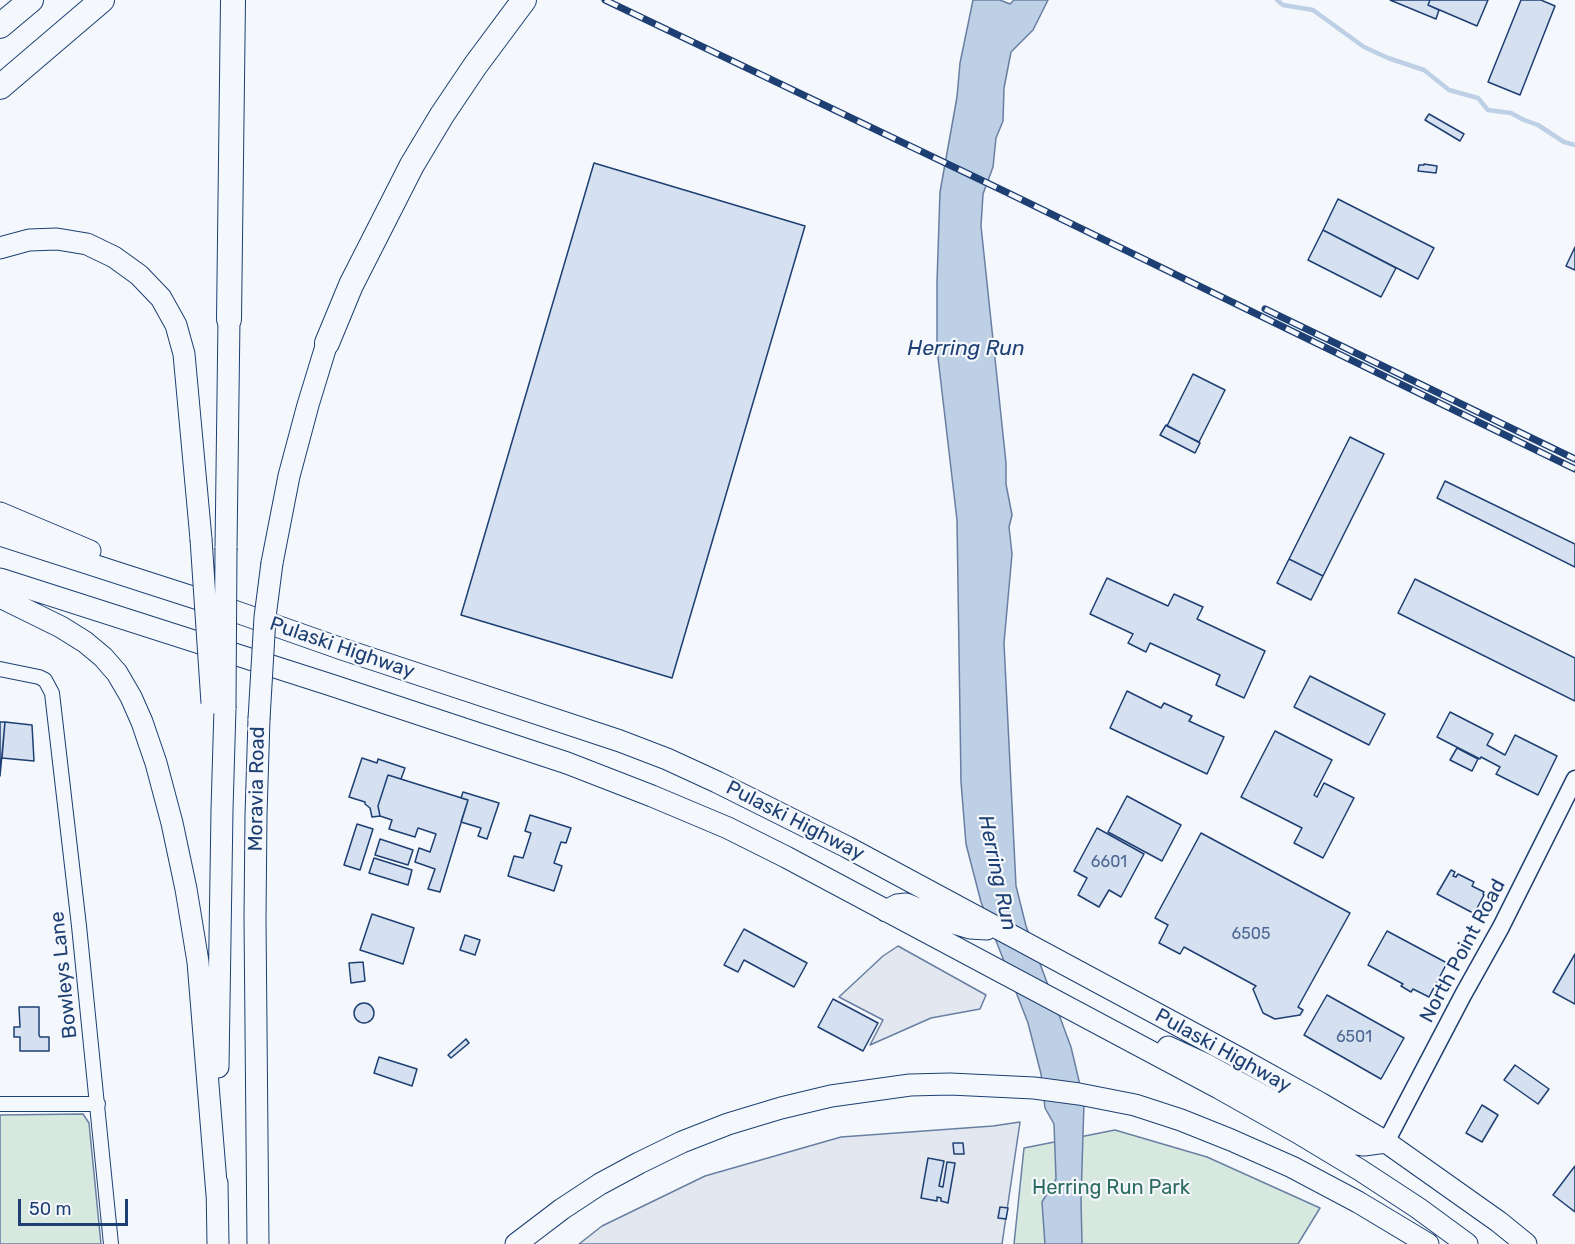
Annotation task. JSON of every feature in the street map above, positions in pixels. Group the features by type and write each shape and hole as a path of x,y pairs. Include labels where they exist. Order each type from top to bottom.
{"highway":[{"path":"0,26 31,0"},
{"path":"0,87 102,0"},
{"path":"229,319 233,0"},
{"path":"327,343 351,285 412,165 442,115 518,7"}],"main road":[{"path":"0,248 29,240 57,239 87,244 114,257 139,275 160,298 176,326 184,354 219,706"},
{"path":"219,706 226,548 229,319"},
{"name":"Moravia Road","path":"258,1244 255,908 259,719 265,617 272,562 289,476 327,343"},
{"path":"0,513 214,604"},
{"name":"Pulaski Highway","path":"0,535 214,604 620,741 667,759 790,818 965,918 999,930 1239,1058 1386,1143 1499,1222 1526,1244"},
{"name":"Pulaski Highway","path":"0,579 567,763 728,828 1219,1088 1360,1170 1467,1244"},
{"path":"0,597 61,627 103,657 117,673 132,697 142,722 172,822 186,889 199,974 217,1195"},
{"name":"Moravia Road","path":"218,1244 222,810 219,706"},
{"path":"886,911 897,904 906,904 950,922 965,918"},
{"path":"1091,1021 1154,1041 1205,1064 1350,1143 1364,1145 1386,1143"},
{"path":"516,1244 561,1209 600,1184 682,1142 728,1124 831,1096 869,1090 950,1084 1034,1088 1079,1094 1135,1106 1181,1120 1292,1167 1358,1202 1428,1244"}],"street":[{"name":"Bowleys Lane","path":"0,669 45,680 52,693 98,1104 111,1244"},
{"name":"North Point Road","path":"1386,1143 1501,927 1575,779"},
{"path":"0,1104 98,1104"}],"green space":[{"path":"83,1114 89,1123 101,1244 0,1244 0,1115"},
{"name":"Herring Run Park","path":"1115,1130 1207,1157 1320,1208 1298,1244 1014,1244 1024,1148"}],"shaded area":[{"path":"898,946 986,995 980,1009 931,1018 870,1045 883,1020 839,997 883,956"},
{"path":"1020,1122 1002,1244 579,1244 602,1226 705,1176 841,1137"}],"water":[{"name":"Herring Run","path":"973,0 1000,0 1010,4 1014,0 1048,0 1033,30 1011,52 1004,88 1003,121 996,138 993,167 983,194 981,226 1006,463 1006,484 1012,515 1009,527 1012,554 1004,643 1016,886 1026,926 1071,1047 1084,1102 1082,1244 1045,1244 1042,1202 1056,1179 1054,1124 1045,1108 1041,1074 1028,1023 981,902 966,844 961,782 957,520 937,349 937,282 940,192 957,97 960,63"}],"building":[{"path":"1390,0 1430,0 1428,5 1439,10 1436,19"},
{"path":"1430,0 1488,0 1477,26 1428,5"},
{"path":"1521,0 1541,0 1555,6 1520,95 1488,82"},
{"path":"1429,114 1464,134 1460,141 1425,120"},
{"path":"594,163 805,226 672,678 461,615"},
{"path":"1419,165 1437,166 1436,173 1418,171"},
{"path":"1338,199 1434,248 1418,279 1323,230"},
{"path":"1323,230 1396,268 1381,297 1308,260"},
{"path":"1575,247 1575,270 1566,266"},
{"path":"1193,374 1225,390 1199,442 1167,426"},
{"path":"1166,425 1200,443 1195,453 1160,435"},
{"path":"1350,437 1384,454 1323,576 1289,559"},
{"path":"1445,481 1575,544 1575,567 1437,498"},
{"path":"1289,559 1323,576 1311,600 1277,583"},
{"path":"1107,578 1168,606 1174,594 1203,607 1197,619 1265,651 1244,698 1216,685 1220,675 1150,643 1146,652 1128,643 1133,634 1090,614"},
{"path":"1415,579 1575,658 1575,701 1398,613"},
{"path":"1310,676 1385,714 1369,745 1294,707"},
{"path":"1127,691 1161,708 1164,703 1192,716 1189,721 1224,737 1207,774 1110,728"},
{"path":"1450,712 1493,734 1487,745 1505,755 1515,735 1557,756 1538,795 1496,774 1500,767 1437,737"},
{"path":"0,722 5,722 0,776"},
{"path":"5,722 32,725 34,761 2,758"},
{"path":"1275,731 1332,760 1314,795 1317,797 1324,783 1354,798 1323,858 1294,843 1302,828 1241,797"},
{"path":"1457,748 1478,759 1472,771 1450,760"},
{"path":"362,758 377,763 378,759 405,768 401,779 388,775 378,806 380,816 372,817 370,808 365,802 349,797"},
{"path":"388,775 468,800 440,892 428,889 435,869 415,862 419,848 430,852 436,834 418,828 415,837 389,829 392,820 380,816 378,806"},
{"path":"463,792 499,803 487,839 478,836 481,828 461,822 468,800 461,798"},
{"path":"1127,796 1181,825 1162,861 1108,832"},
{"path":"530,815 571,828 566,843 561,842 554,863 562,866 554,891 508,876 514,856 523,858 531,833 525,831"},
{"path":"357,824 373,829 360,870 344,865"},
{"path":"1097,828 1144,854 1121,897 1109,890 1099,907 1078,895 1087,878 1074,871"},
{"path":"1201,833 1350,913 1298,1007 1303,1010 1300,1015 1275,1019 1263,1013 1253,989 1256,986 1184,947 1180,954 1159,943 1168,925 1155,918"},
{"path":"380,839 413,850 408,865 375,855"},
{"path":"374,858 412,870 408,885 369,873"},
{"path":"1451,870 1455,872 1453,876 1456,877 1458,874 1474,882 1472,886 1484,892 1475,912 1437,894"},
{"path":"372,914 414,928 403,964 360,950"},
{"path":"744,929 807,963 794,987 744,960 738,972 724,965"},
{"path":"1387,931 1447,963 1429,997 1413,989 1411,992 1401,986 1403,984 1368,965"},
{"path":"465,935 480,940 475,955 460,950"},
{"path":"1575,954 1575,1004 1553,992"},
{"path":"363,962 365,981 351,983 349,963"},
{"path":"1327,995 1404,1038 1381,1079 1304,1035"},
{"path":"833,999 878,1023 863,1051 818,1027"},
{"path":"364,1003 371,1006 374,1013 371,1020 364,1023 357,1020 354,1013 357,1006"},
{"path":"19,1007 39,1007 39,1035 49,1037 49,1051 20,1051 20,1037 14,1037 14,1027 20,1027"},
{"path":"466,1039 469,1043 451,1058 448,1055"},
{"path":"379,1057 417,1069 412,1086 374,1073"},
{"path":"1515,1065 1549,1089 1538,1104 1504,1080"},
{"path":"1482,1105 1498,1115 1482,1142 1466,1133"},
{"path":"953,1143 963,1143 964,1154 954,1154"},
{"path":"928,1158 944,1161 939,1186 943,1187 947,1162 955,1163 948,1203 937,1197 937,1201 921,1198"},
{"path":"1575,1166 1575,1212 1553,1195"},
{"path":"1000,1207 1008,1208 1006,1219 998,1218"}],"waterway":[{"path":"1277,0 1283,5 1313,10 1364,47 1424,70 1449,90 1478,98 1488,110 1511,113 1538,125 1564,142 1575,145"}],"railway":[{"path":"605,0 1575,469"},
{"path":"1265,309 1575,459"}]}
